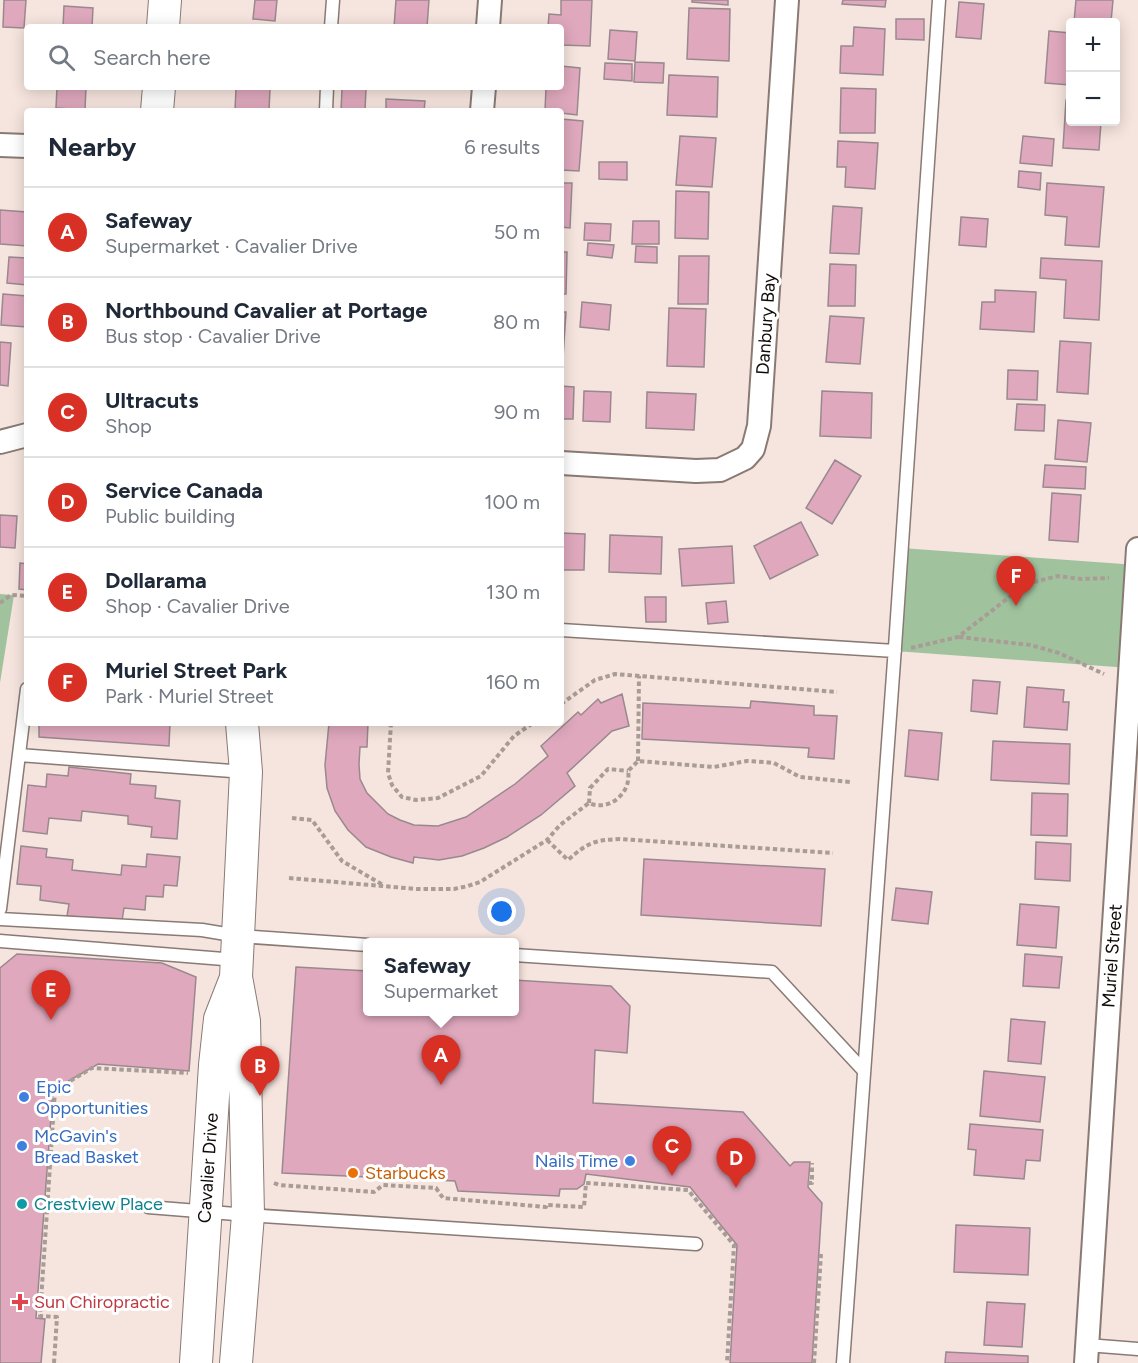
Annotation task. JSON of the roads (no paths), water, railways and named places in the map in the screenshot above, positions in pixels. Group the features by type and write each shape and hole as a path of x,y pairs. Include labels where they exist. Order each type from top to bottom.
{"street":[{"path":"163,24 165,0"},
{"path":"488,24 490,0"},
{"name":"Danbury Bay","path":"564,463 696,471 720,470 745,458 753,449 759,426 787,0"},
{"path":"157,108 159,90"},
{"path":"482,108 484,90"},
{"path":"0,145 24,146"},
{"path":"0,441 24,436"},
{"name":"Muriel Street","path":"1087,1354 1138,549"},
{"name":"Cavalier Drive","path":"236,1363 248,1215 244,1021 237,958 246,772 242,726"},
{"name":"Cavalier Drive","path":"196,1363 220,1019 237,958"}],"lane":[{"path":"331,24 333,0"},
{"path":"843,1363 939,0"},
{"path":"326,108 327,90"},
{"path":"564,630 895,649"},
{"path":"0,909 24,714"},
{"path":"19,755 246,772"},
{"path":"0,919 202,930 237,958"},
{"path":"0,941 237,958 363,945"},
{"path":"519,955 772,972 864,1071"},
{"path":"148,1207 696,1244"},
{"path":"1087,1354 1138,1349"}],"place":[{"name":"Muriel Street Park","path":"1016,606"},
{"name":"Dollarama","path":"51,1020"},
{"name":"Safeway","path":"441,1085"},
{"name":"Northbound Cavalier at Portage","path":"260,1096"},
{"name":"Epic Opportunities","path":"24,1097"},
{"name":"McGavin's Bread Basket","path":"22,1146"},
{"name":"Nails Time","path":"630,1161"},
{"name":"Starbucks","path":"353,1173"},
{"name":"Ultracuts","path":"672,1176"},
{"name":"Service Canada","path":"736,1188"},
{"name":"Crestview Place","path":"22,1204"},
{"name":"Sun Chiropractic","path":"20,1302"}]}
